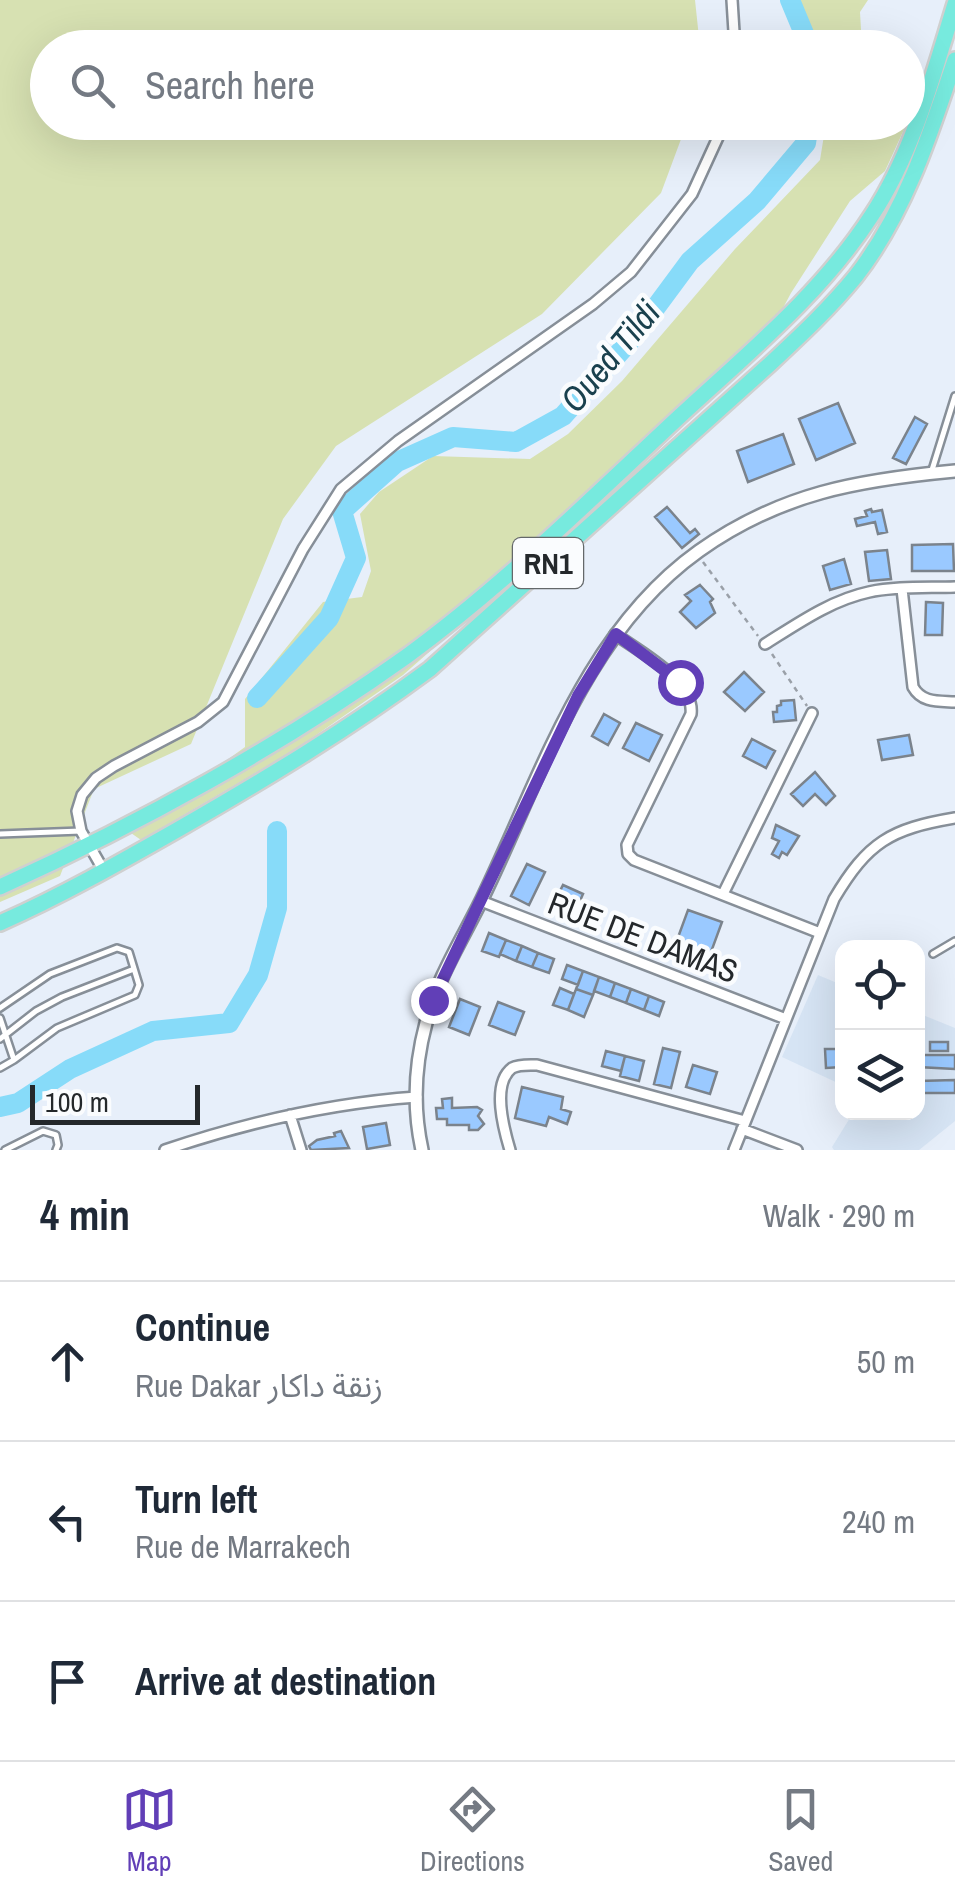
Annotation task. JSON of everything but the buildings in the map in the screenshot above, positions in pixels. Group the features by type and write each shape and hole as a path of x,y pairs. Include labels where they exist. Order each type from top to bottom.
{"highway":[{"name":"RN1","path":"925,90 955,4"},
{"name":"RN1","path":"0,923 104,872 292,764 430,669 815,322 857,274 890,224 918,167 955,60"},
{"name":"RN1","path":"0,887 84,838 212,777 352,694 408,655 570,518 793,314 861,230 897,170 907,140"}],"street":[{"path":"732,0 734,30"},
{"path":"104,872 84,838 77,811 82,796 96,778 198,722 223,702 303,548 340,489 398,441 593,304 630,272 692,194 717,140"},
{"path":"422,1150 416,1071 433,1000 578,696 616,634 655,589 730,530 803,496 860,481 955,470"},
{"path":"765,644 831,605 870,592 955,587"},
{"path":"902,589 913,688 918,696 928,700 955,702"},
{"path":"616,634 680,682 692,702 691,714 628,845 628,854 634,860 820,932"},
{"path":"723,894 812,713"},
{"path":"734,1150 834,898 865,853 919,824 955,818"},
{"name":"RUE DE DAMAS","path":"481,900 786,1020"},
{"path":"510,1150 504,1131 502,1092 512,1069 522,1065 537,1065 744,1125 797,1150"},
{"path":"164,1150 246,1124 338,1104 417,1098"},
{"path":"290,1114 300,1150"}],"lane":[{"path":"931,473 955,396"},
{"path":"0,834 84,838"},
{"path":"933,954 955,942"},
{"path":"0,1008 50,974 117,948 129,952 138,985 135,994 57,1028 0,1068"},
{"path":"0,1039 62,996 134,969"},
{"path":"0,1018 14,1060"},
{"path":"5,1150 44,1131 56,1135 56,1150"}],"path":[{"path":"696,553 812,713"}],"shaded area":[{"path":"818,975 835,982 835,1082 782,1057"},
{"path":"925,1016 955,1028 955,1121 919,1150 832,1147 849,1120 925,1120"}],"green space":[{"path":"0,0 695,0 698,30 30,30 30,140 681,140 661,193 542,314 336,446 283,519 191,744 94,789 60,876 0,902"},
{"path":"796,0 868,0 860,12 861,30 811,30"},
{"path":"823,140 899,140 885,171 850,201 791,293 761,349 652,456 403,675 293,751 141,840 131,833 245,747 245,699 323,602 362,597 371,571 360,514 379,492 433,456 530,459 568,434 622,381 735,249 820,160"}],"waterway":[{"name":"Oued Tildi","path":"790,0 802,30"},
{"name":"Oued Tildi","path":"257,698 329,618 356,558 342,511 397,462 453,437 516,442 563,416 636,334 690,261 757,201 806,140"},
{"name":"Oued Tildi","path":"0,1107 18,1103 70,1069 153,1031 229,1023 258,975 277,908 277,831"}],"route":[{"path":"433,1000 578,696 616,634 680,682"}]}
